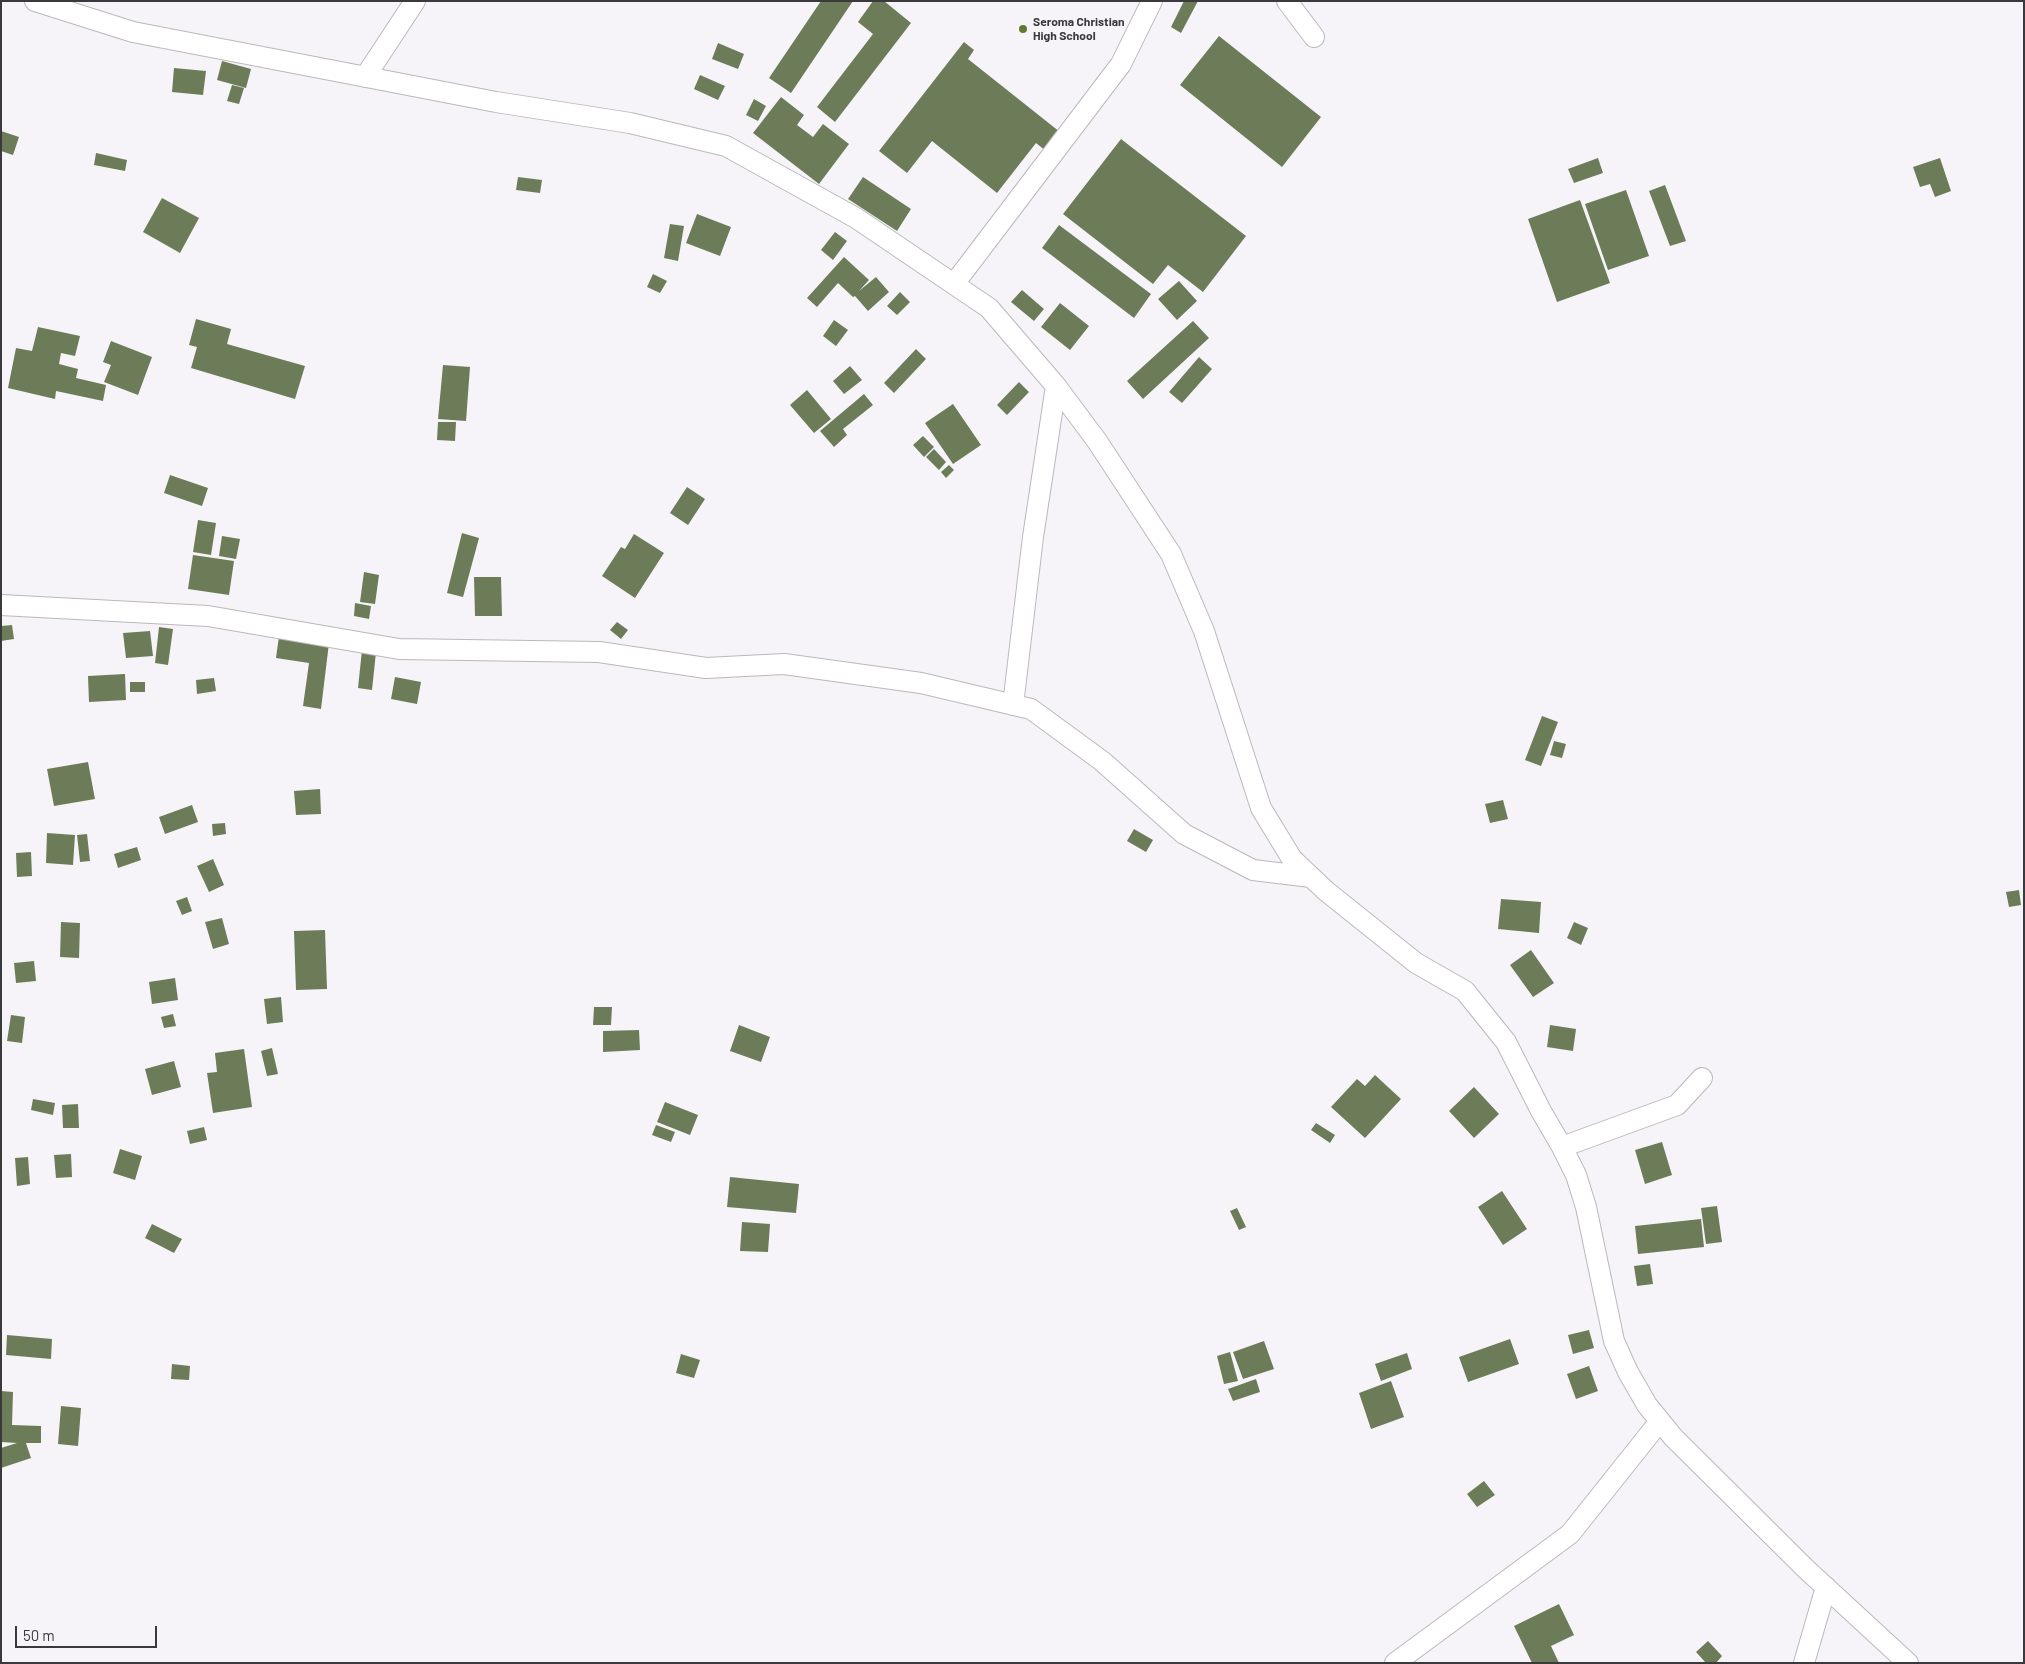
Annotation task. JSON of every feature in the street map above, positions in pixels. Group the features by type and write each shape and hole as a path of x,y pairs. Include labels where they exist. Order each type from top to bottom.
{"street":[{"path":"34,1 134,32 496,102 630,123 726,146 856,218 989,308 1056,386 1097,441 1171,554 1204,631 1261,808 1292,858 1326,891 1416,963 1465,991 1506,1042 1576,1175 1586,1207 1600,1284 1614,1341 1628,1372 1648,1405 1673,1436 1826,1587 1908,1663"},
{"path":"365,77 415,1"},
{"path":"954,284 1121,64 1152,1"},
{"path":"1287,1 1314,37"},
{"path":"1014,704 1033,537 1056,386"},
{"path":"1,605 208,616 399,649 599,652 706,668 784,664 921,684 1031,709 1102,761 1184,834 1253,870 1312,877"},
{"path":"1562,1146 1676,1105 1702,1078"},
{"path":"1395,1663 1570,1534 1660,1421"},
{"path":"1804,1663 1826,1587"}],"building":[{"path":"821,1 853,1 791,93 769,78"},
{"path":"873,1 884,1 911,23 835,122 817,107 873,34 858,22"},
{"path":"1184,1 1198,1 1181,33 1171,27"},
{"path":"1219,36 1321,117 1282,167 1180,85"},
{"path":"964,42 974,50 968,59 1065,136 1051,155 1036,143 997,193 932,141 907,173 879,151"},
{"path":"718,43 744,54 738,69 712,59"},
{"path":"222,61 251,69 246,88 217,80"},
{"path":"174,68 206,71 203,95 172,92"},
{"path":"700,75 725,86 718,100 694,89"},
{"path":"232,85 244,88 239,104 227,101"},
{"path":"781,97 804,115 797,125 813,137 823,124 849,144 819,184 753,133"},
{"path":"754,99 766,106 758,121 746,115"},
{"path":"1,131 19,137 13,155 1,151"},
{"path":"1121,139 1246,236 1203,292 1168,265 1153,284 1063,214"},
{"path":"96,153 127,160 125,171 94,165"},
{"path":"1598,158 1603,173 1574,183 1568,169"},
{"path":"1940,158 1951,191 1935,197 1930,184 1920,187 1913,167"},
{"path":"518,177 542,180 540,193 516,190"},
{"path":"863,177 911,209 897,231 848,199"},
{"path":"1665,185 1686,241 1670,246 1649,191"},
{"path":"1626,190 1649,256 1608,270 1585,204"},
{"path":"162,198 199,218 180,253 143,232"},
{"path":"1580,200 1610,283 1557,302 1528,219"},
{"path":"697,214 731,227 720,256 686,243"},
{"path":"670,224 684,226 678,261 664,258"},
{"path":"1059,225 1151,294 1134,318 1042,248"},
{"path":"835,232 847,241 833,260 821,250"},
{"path":"844,257 869,280 859,291 876,277 889,292 868,311 855,296 853,297 838,283 817,307 807,298"},
{"path":"653,274 667,281 660,293 647,287"},
{"path":"1179,281 1197,301 1177,320 1158,299"},
{"path":"1022,290 1044,309 1034,321 1011,302"},
{"path":"900,292 910,302 897,315 887,306"},
{"path":"1060,303 1089,326 1070,350 1041,327"},
{"path":"196,319 231,329 227,344 305,366 295,399 191,368 197,347 189,345"},
{"path":"834,320 848,330 836,346 823,336"},
{"path":"1193,321 1209,338 1143,399 1127,381"},
{"path":"38,327 80,336 75,356 61,353 59,364 78,369 76,378 106,385 103,401 56,391 55,399 8,388 16,348 32,351"},
{"path":"111,341 152,357 138,395 104,382 111,365 103,362"},
{"path":"916,349 926,359 894,393 884,383"},
{"path":"1199,357 1212,369 1182,403 1169,392"},
{"path":"443,365 470,367 466,421 438,419"},
{"path":"850,366 862,380 844,394 833,381"},
{"path":"1019,382 1029,392 1007,415 997,405"},
{"path":"807,390 831,419 814,433 790,405"},
{"path":"864,394 873,405 843,429 847,435 834,447 820,431"},
{"path":"953,404 981,445 953,464 925,423"},
{"path":"438,422 456,422 455,441 437,440"},
{"path":"923,436 934,447 924,457 913,445"},
{"path":"934,449 946,462 939,470 926,457"},
{"path":"949,465 954,470 946,478 941,472"},
{"path":"170,475 208,488 202,506 164,493"},
{"path":"687,487 705,499 688,525 670,513"},
{"path":"198,520 216,523 211,555 193,552"},
{"path":"462,533 479,538 463,597 447,593"},
{"path":"634,534 664,553 635,598 602,576 621,547 625,549"},
{"path":"222,536 240,539 236,559 219,556"},
{"path":"193,555 234,561 229,595 188,589"},
{"path":"364,572 379,575 375,604 360,602"},
{"path":"474,577 501,577 502,616 475,616"},
{"path":"355,603 371,606 369,619 354,616"},
{"path":"617,622 628,630 621,639 610,630"},
{"path":"12,625 14,639 1,641 1,626"},
{"path":"159,627 173,629 168,665 155,663"},
{"path":"150,631 153,656 126,658 123,633"},
{"path":"279,636 329,643 321,709 303,706 309,663 276,658"},
{"path":"362,650 376,652 372,690 358,688"},
{"path":"125,674 126,700 89,702 88,676"},
{"path":"395,677 421,682 417,704 391,699"},
{"path":"214,678 216,691 197,694 196,680"},
{"path":"130,682 145,682 145,692 130,692"},
{"path":"1542,716 1558,722 1541,766 1525,760"},
{"path":"1554,741 1566,744 1562,758 1550,755"},
{"path":"88,762 95,799 54,806 47,769"},
{"path":"320,789 321,814 296,815 294,791"},
{"path":"1503,800 1508,819 1490,823 1485,804"},
{"path":"192,805 198,822 165,834 159,817"},
{"path":"225,823 226,834 213,836 212,824"},
{"path":"1134,829 1153,840 1146,852 1127,841"},
{"path":"47,833 75,835 73,865 46,863"},
{"path":"87,834 90,861 80,862 77,835"},
{"path":"137,847 141,860 118,868 114,854"},
{"path":"31,852 32,876 17,877 16,853"},
{"path":"213,859 224,885 209,892 197,866"},
{"path":"2019,890 2021,905 2009,907 2006,892"},
{"path":"187,897 192,911 182,915 176,901"},
{"path":"1501,899 1541,902 1539,933 1498,929"},
{"path":"222,918 229,944 213,949 205,922"},
{"path":"61,922 80,923 79,958 60,957"},
{"path":"1574,922 1588,928 1581,945 1567,938"},
{"path":"325,930 327,989 296,990 294,931"},
{"path":"1531,950 1554,983 1533,997 1510,965"},
{"path":"34,961 36,981 16,983 14,963"},
{"path":"175,978 178,1000 152,1004 149,982"},
{"path":"281,997 283,1022 267,1024 264,999"},
{"path":"594,1007 612,1007 611,1025 593,1025"},
{"path":"173,1014 176,1026 164,1028 161,1017"},
{"path":"11,1015 25,1017 22,1043 7,1041"},
{"path":"739,1025 770,1037 761,1062 730,1051"},
{"path":"1550,1025 1576,1029 1573,1051 1547,1047"},
{"path":"639,1030 640,1050 603,1052 603,1031"},
{"path":"272,1048 278,1074 267,1076 261,1051"},
{"path":"244,1049 252,1107 213,1113 207,1073 217,1072 215,1053"},
{"path":"174,1061 181,1087 152,1095 145,1069"},
{"path":"1375,1075 1401,1099 1365,1138 1331,1107 1357,1079 1365,1086"},
{"path":"1474,1087 1499,1114 1474,1138 1449,1111"},
{"path":"33,1099 55,1103 53,1115 31,1110"},
{"path":"665,1102 698,1115 690,1135 657,1122"},
{"path":"78,1104 79,1128 63,1128 62,1105"},
{"path":"1316,1123 1335,1135 1330,1143 1311,1130"},
{"path":"656,1125 675,1132 671,1142 652,1135"},
{"path":"204,1127 207,1140 190,1144 187,1131"},
{"path":"1662,1142 1672,1175 1645,1184 1635,1150"},
{"path":"120,1149 142,1156 135,1180 113,1173"},
{"path":"71,1154 72,1177 56,1178 54,1155"},
{"path":"28,1157 30,1184 17,1186 15,1158"},
{"path":"730,1177 799,1184 796,1213 727,1207"},
{"path":"1502,1191 1527,1229 1503,1245 1478,1207"},
{"path":"1717,1206 1722,1242 1706,1244 1701,1208"},
{"path":"1237,1208 1246,1227 1239,1230 1230,1211"},
{"path":"1701,1219 1704,1247 1638,1254 1635,1226"},
{"path":"742,1222 770,1224 768,1252 740,1251"},
{"path":"152,1224 182,1239 174,1253 145,1238"},
{"path":"1650,1264 1653,1284 1637,1286 1634,1266"},
{"path":"1589,1330 1594,1348 1573,1354 1568,1335"},
{"path":"7,1335 52,1339 51,1359 6,1355"},
{"path":"1510,1339 1519,1364 1468,1382 1459,1357"},
{"path":"1264,1341 1274,1369 1243,1379 1233,1352"},
{"path":"1230,1352 1238,1381 1224,1384 1217,1356"},
{"path":"1407,1353 1412,1369 1381,1381 1375,1364"},
{"path":"681,1354 700,1360 694,1378 676,1373"},
{"path":"172,1364 190,1366 189,1380 171,1379"},
{"path":"1589,1366 1598,1391 1576,1399 1567,1374"},
{"path":"1256,1379 1260,1392 1233,1401 1228,1389"},
{"path":"1391,1381 1404,1417 1371,1429 1359,1393"},
{"path":"1,1391 13,1392 12,1425 41,1426 41,1443 26,1443 31,1458 1,1468 1,1448 17,1443 1,1442"},
{"path":"61,1406 81,1408 78,1446 58,1444"},
{"path":"1484,1481 1495,1495 1477,1507 1467,1494"},
{"path":"1559,1604 1574,1635 1551,1646 1559,1663 1532,1663 1514,1626"},
{"path":"1708,1641 1722,1656 1716,1663 1706,1663 1696,1652"}],"place":[{"name":"Seroma Christian High School","path":"1023,29"}]}
